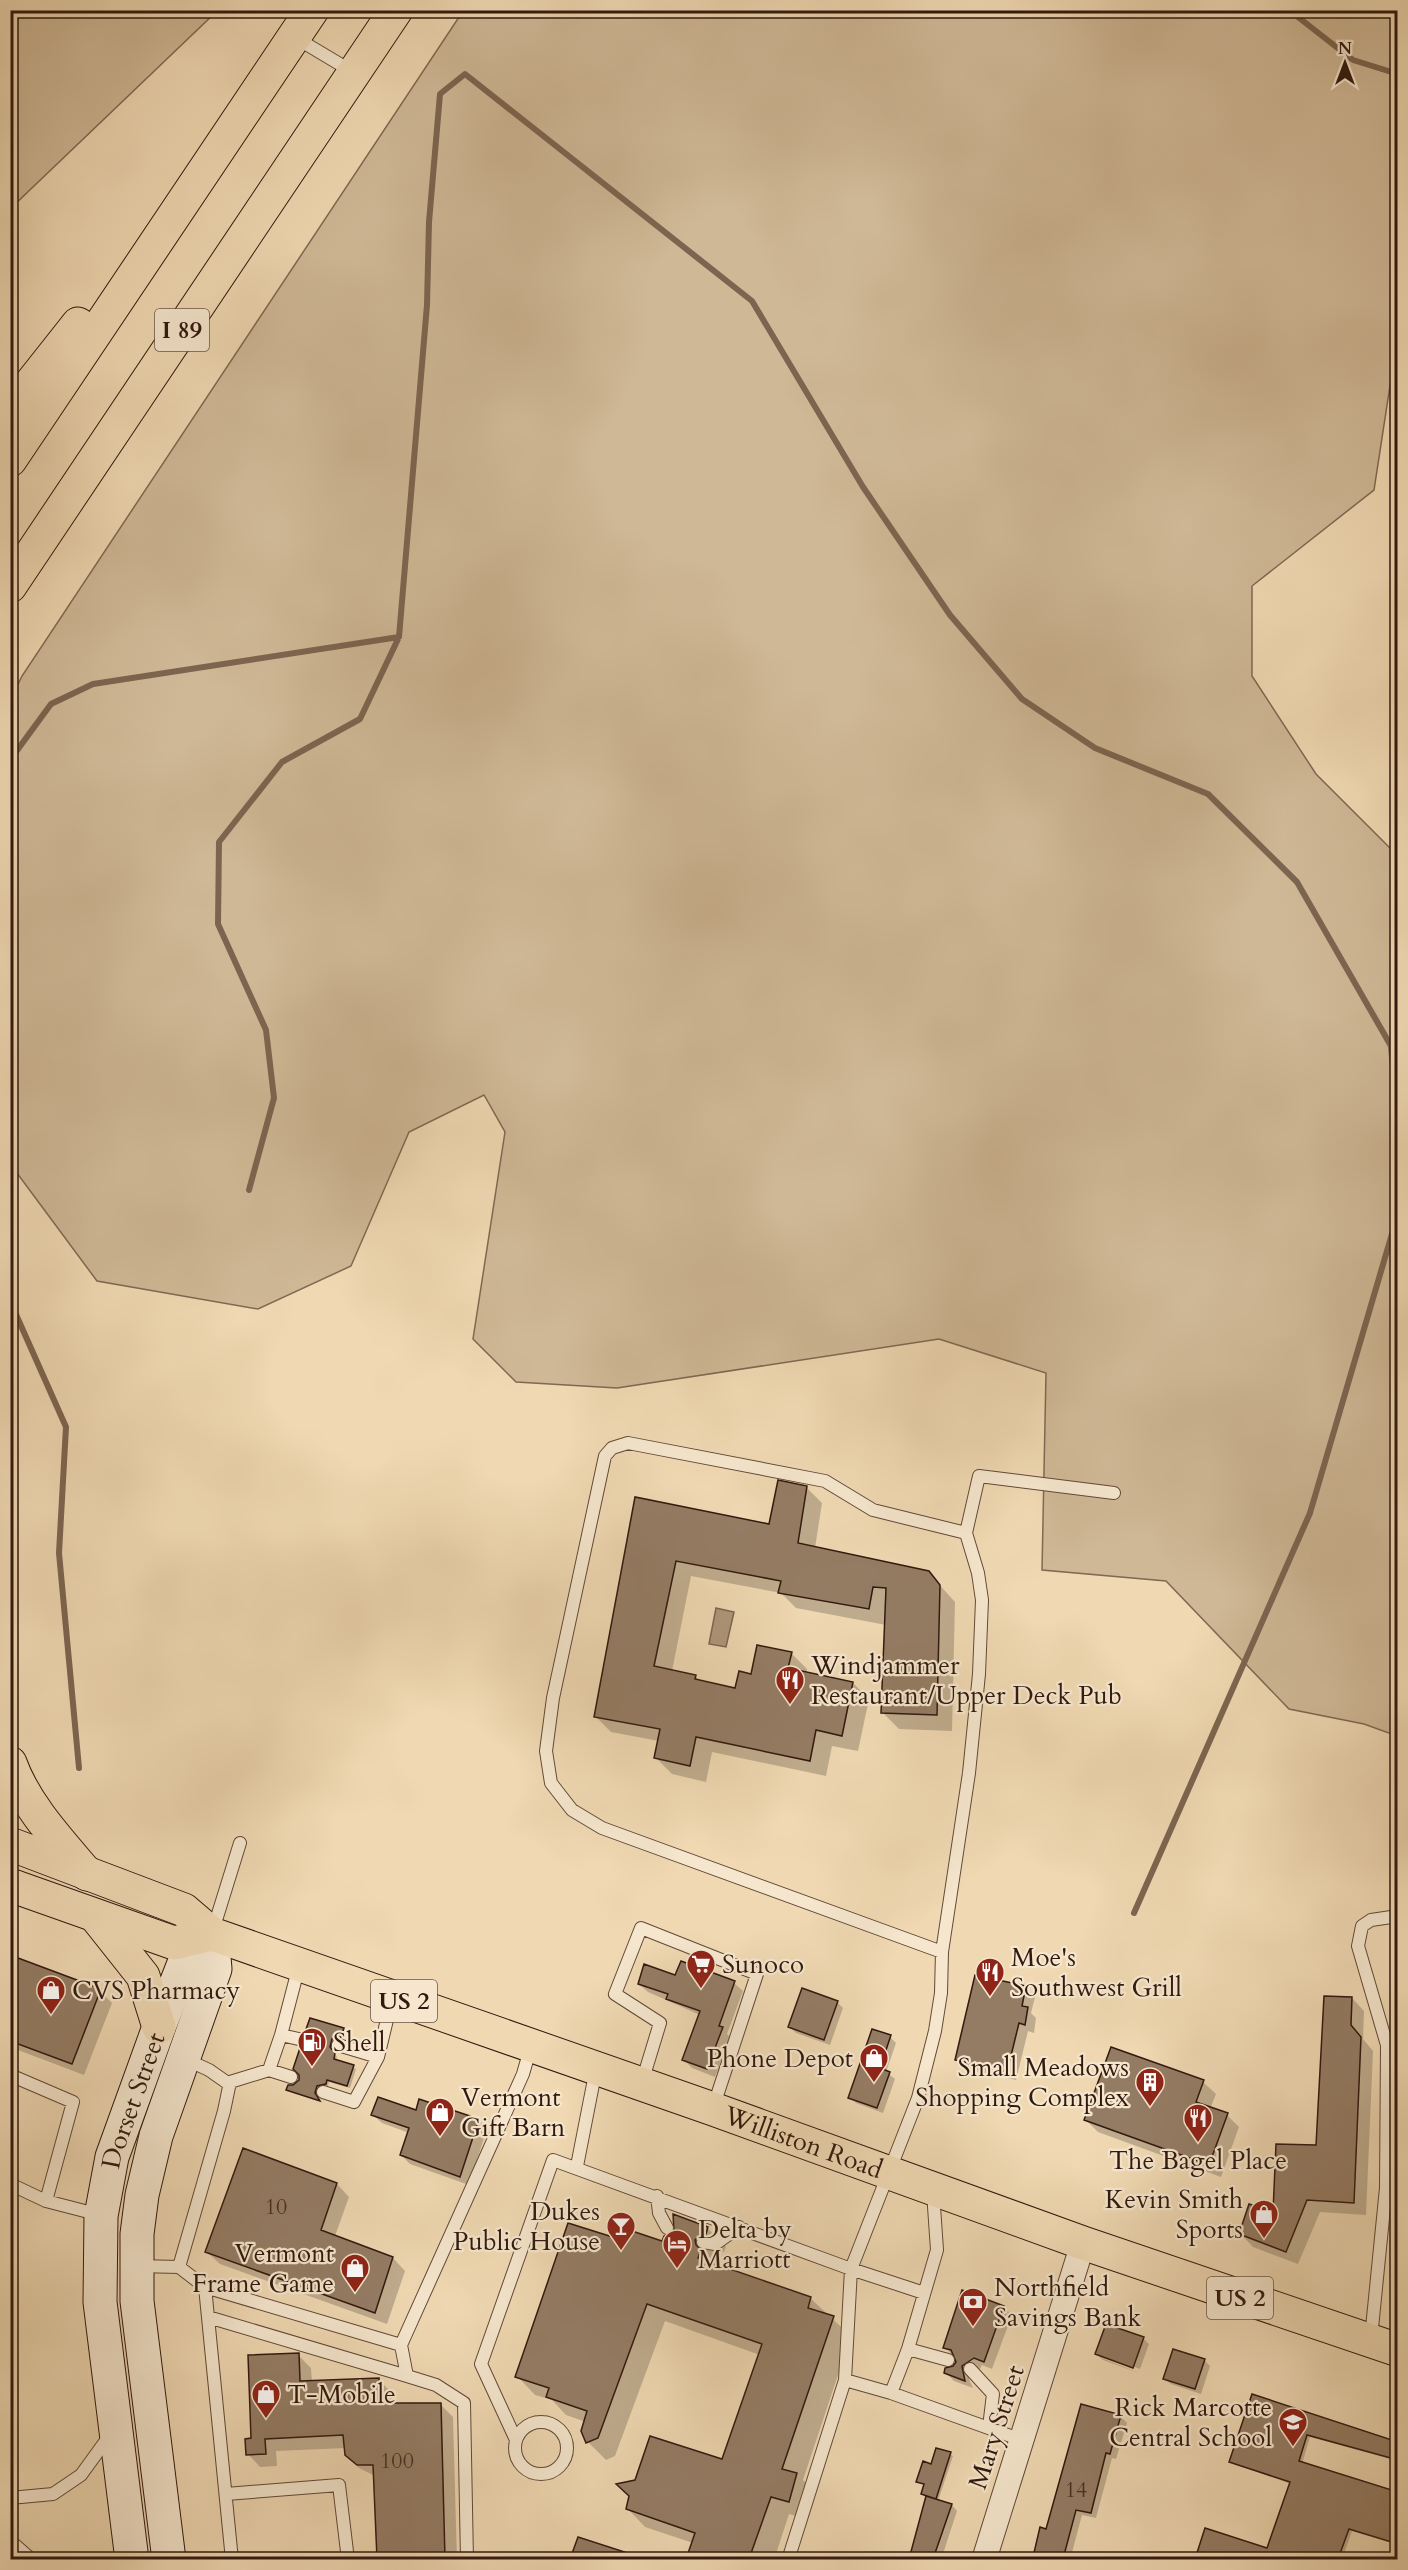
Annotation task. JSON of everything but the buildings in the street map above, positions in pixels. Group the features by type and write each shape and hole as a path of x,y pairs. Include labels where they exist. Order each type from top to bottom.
{"main road":[{"name":"I 89","path":"10,586 396,10"},
{"name":"I 89","path":"10,460 303,23"},
{"path":"10,410 236,125"},
{"path":"10,1763 15,1776 49,1828 87,1874"},
{"name":"Williston Road","path":"10,1844 184,1910 212,1934 713,2109 1083,2243 1384,2346"},
{"path":"12,1887 174,1944 212,1934"},
{"path":"97,1918 143,1976 159,2027"},
{"name":"Dorset Street","path":"132,2559 115,2426 99,2268 101,2216 106,2185 121,2126 159,2027 185,1961 212,1934"},
{"name":"Dorset Street","path":"169,2559 149,2407 136,2266 137,2234 144,2184 156,2136 215,1969 212,1934"},
{"path":"99,2268 136,2266"}],"street":[{"name":"Mary Street","path":"984,2559 1083,2243"}],"lane":[{"path":"303,23 354,73"},
{"path":"942,1952 602,1828 572,1810 552,1783 546,1751 553,1698 604,1456 612,1448 628,1443 825,1481 873,1510 966,1533"},
{"path":"788,2559 844,2380 851,2269 918,2098 935,2031 941,1993 942,1952 969,1773 979,1674 982,1599 978,1573 966,1533 979,1476 1114,1493"},
{"path":"212,1934 240,1843"},
{"path":"1384,2346 1387,2045 1358,1946 1358,1936 1362,1926 1371,1920 1398,1916"},
{"path":"642,2084 660,2024 615,1994 641,1929 757,1974 713,2109"},
{"path":"269,2070 281,2035 299,1965"},
{"path":"323,2092 354,2102 378,2057 393,1997"},
{"path":"281,2035 303,2040"},
{"path":"338,2045 378,2057"},
{"path":"407,2376 401,2345 523,2074 531,2045"},
{"path":"184,2058 209,2070 229,2084"},
{"path":"577,2166 596,2068"},
{"path":"229,2084 269,2070 291,2077"},
{"path":"10,2075 73,2102 46,2201"},
{"path":"179,2267 229,2084"},
{"path":"516,2440 526,2426 543,2422 551,2424 564,2435 567,2452 559,2467 552,2472 535,2473 521,2464 517,2457 516,2440 481,2364 554,2160 577,2166 851,2269 924,2293"},
{"path":"10,2184 46,2201 101,2216"},
{"path":"891,2393 908,2349 937,2250 933,2189"},
{"path":"657,2196 659,2213 667,2228"},
{"path":"703,2242 715,2244 739,2227"},
{"path":"136,2266 179,2267 205,2288 401,2345"},
{"path":"205,2288 232,2559"},
{"path":"208,2317 436,2385 464,2403 467,2559"},
{"path":"908,2349 948,2360"},
{"path":"970,2369 993,2394 989,2427"},
{"path":"844,2380 891,2393 1022,2440"},
{"path":"10,2498 53,2494 81,2475 115,2426"},
{"path":"226,2494 339,2485 348,2559"},
{"path":"10,2546 15,2545 32,2559"}],"shaded area":[{"path":"11,10 217,11 11,208"},
{"path":"463,11 1397,11 1397,340 1374,490 1252,586 1252,676 1316,774 1397,855 1397,1736 1364,1724 1289,1709 1166,1581 1042,1570 1046,1373 939,1339 617,1388 516,1382 473,1339 505,1132 484,1095 409,1132 351,1266 258,1309 97,1281 11,1165 11,699 22,676"},
{"path":"716,1608 734,1612 726,1647 709,1644"}],"waterway":[{"path":"1289,10 1353,60 1398,74"},
{"path":"249,1190 274,1098 266,1030 218,924 219,842 282,762 360,719 399,637 427,305 429,222 440,94 465,74 752,301 863,487 950,615 1022,699 1095,748 1208,794 1297,882 1391,1046 1398,1124"},
{"path":"10,760 51,704 93,684 399,637"},
{"path":"1134,1913 1310,1513 1394,1227 1398,1179"},
{"path":"10,1301 66,1427 59,1553 79,1768"}],"place":[{"name":"Windjammer Restaurant/Upper Deck Pub","path":"790,1706"},
{"name":"Sunoco","path":"701,1990"},
{"name":"Moe's Southwest Grill","path":"990,1998"},
{"name":"CVS Pharmacy","path":"51,2016"},
{"name":"Shell","path":"312,2068"},
{"name":"Phone Depot","path":"874,2084"},
{"name":"Small Meadows Shopping Complex","path":"1150,2108"},
{"name":"Vermont Gift Barn","path":"440,2138"},
{"name":"The Bagel Place","path":"1198,2144"},
{"name":"Kevin Smith Sports","path":"1264,2240"},
{"name":"Dukes Public House","path":"621,2252"},
{"name":"Delta by Marriott","path":"677,2270"},
{"name":"Vermont Frame Game","path":"355,2294"},
{"name":"Northfield Savings Bank","path":"973,2328"},
{"name":"T-Mobile","path":"266,2420"},
{"name":"Rick Marcotte Central School","path":"1293,2448"}]}
